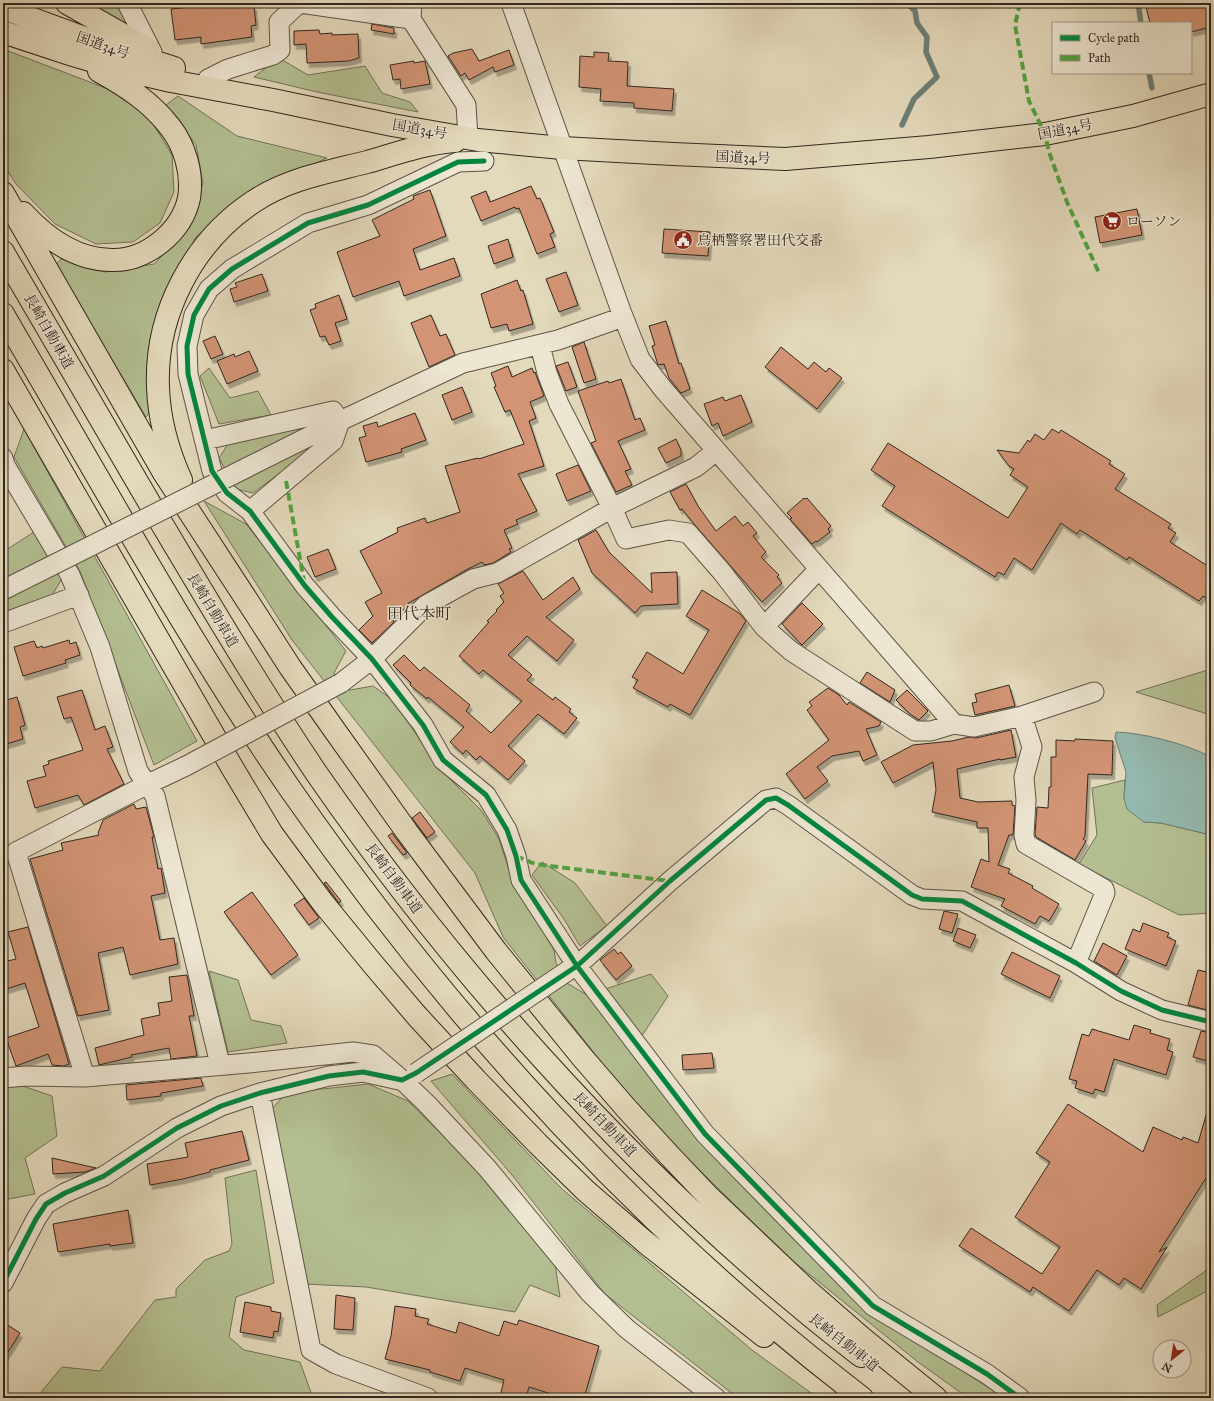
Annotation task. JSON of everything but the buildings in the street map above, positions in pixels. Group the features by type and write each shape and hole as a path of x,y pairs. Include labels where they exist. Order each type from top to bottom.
{"highway":[{"path":"67,3 126,38 204,78"},
{"name":"国道34号","path":"3,8 102,45 272,100"},
{"path":"3,32 99,72 142,98 158,112 171,128 181,145 187,163 190,181 188,199 182,216 172,231 162,242 141,254 130,258 112,260 93,258 73,251 55,241 36,227 17,206 3,187"},
{"name":"国道34号","path":"3,32 124,70 171,81 392,125 473,139 562,148 673,154 786,158 929,147 1045,134 1133,116 1211,94"},
{"path":"214,548 180,479 167,444 158,387 158,362 169,310 180,284 194,260 210,239 230,219 254,201 283,186 314,175 422,147 446,142 473,139"},
{"path":"3,193 164,473 290,666 407,832 496,951 582,1057 669,1155 751,1238 862,1338 936,1398"},
{"name":"長崎自動車道","path":"3,252 197,583 263,691 318,775 363,838 419,911 511,1023 566,1084 677,1196 735,1250 800,1307 916,1398"},
{"path":"3,314 168,598 256,739 292,793 387,921 488,1044 600,1165 716,1276 779,1332 862,1398"},
{"path":"3,370 272,834 323,902 372,963 416,1016 476,1080 538,1144 586,1190 645,1242 709,1294 846,1398"}],"street":[{"path":"127,3 152,52"},
{"path":"204,78 273,55 280,50 279,22 299,3 411,11 466,105 473,139"},
{"path":"511,3 562,148 640,359 662,389 954,724"},
{"path":"484,161 458,162 368,205 308,223 232,269 209,290 194,315 187,346 188,374 212,470 227,493 250,511 305,586 372,659 423,725 443,760 486,796 507,830 516,856 521,880 573,968 705,1134 873,1306 987,1374 1009,1394"},
{"path":"3,590 340,421 463,363 558,340 624,317"},
{"path":"540,345 547,373 559,404 626,538 669,530 688,533 722,572 764,627 791,651 915,731 931,731 954,724 974,727 1022,716 1094,692"},
{"path":"205,440 333,411 340,421"},
{"path":"250,511 333,441 340,421"},
{"path":"85,1077 16,852 186,766 341,683 372,659 426,605 473,579 497,573 612,508 696,467 716,451"},
{"path":"3,458 5,465 70,575 100,647 138,771 155,796 220,1064"},
{"path":"764,627 819,569"},
{"path":"3,623 78,595"},
{"path":"1022,716 1032,748 1024,777 1026,800 1024,835 1026,844 1104,889 1105,893 1076,963"},
{"path":"3,1283 36,1219 46,1204 65,1193 104,1176 177,1128 221,1106 329,1076 363,1072 409,1077 573,968 676,876 766,800 776,798 788,805 912,895 922,899 962,901 1076,963 1121,991 1162,1010 1211,1022"},
{"path":"3,1078 26,1076 85,1077 353,1052 372,1055 409,1077 487,1168 590,1293 627,1329 716,1398"},
{"path":"260,1094 311,1350 336,1364 428,1398"}],"green space":[{"path":"82,3 121,3 133,25 109,20"},
{"path":"3,49 116,92 151,120 172,155 174,192 160,223 133,242 96,244 55,224 16,184 3,164"},
{"path":"279,58 308,75 365,66 382,93 410,102 418,112 317,92 254,77"},
{"path":"178,96 237,136 327,158 245,195 196,237 164,297 148,356 151,411 146,417 56,265 61,259 105,272 154,264 189,228 203,183 196,145 166,105"},
{"path":"209,368 230,398 258,391 271,415 219,424 200,376"},
{"path":"323,421 326,439 253,493 236,489 219,458 230,441"},
{"path":"24,429 197,741 154,765 80,571 14,457"},
{"path":"204,501 246,524 346,651 334,673 344,691 373,686 393,700 439,768 481,810 499,839 512,879 554,950 556,963 567,983 587,995 651,974 668,996 634,1048 691,1132 863,1308 1005,1398 968,1398 918,1362 793,1261 692,1163 613,1077 503,937 475,873 292,640"},
{"path":"34,532 63,577 51,597 3,612 3,552"},
{"path":"1211,669 1211,715 1136,692"},
{"path":"1125,780 1124,798 1144,822 1161,823 1211,835 1211,913 1179,915 1079,864 1097,835 1092,788"},
{"path":"542,862 575,883 607,926 580,946 564,919 532,875"},
{"path":"209,971 238,980 251,1020 281,1026 287,1043 228,1052"},
{"path":"452,1074 561,1188 752,1350 818,1398 738,1398 605,1294 512,1175 431,1081"},
{"path":"368,1084 408,1101 482,1174 555,1264 560,1297 530,1285 515,1312 366,1287 305,1284 270,1111 286,1093"},
{"path":"20,1085 52,1096 57,1136 25,1158 35,1194 3,1200 3,1086"},
{"path":"256,1170 274,1283 236,1297 229,1337 244,1350 300,1362 313,1398 36,1398 62,1367 100,1371 155,1300 176,1297 176,1289 205,1260 229,1251 232,1244 225,1178"},
{"path":"1211,1267 1211,1289 1158,1317 1157,1305"}],"water":[{"path":"1116,732 1139,734 1165,740 1201,752 1211,757 1211,835 1161,823 1144,822 1127,809 1124,798 1126,772 1115,738"}],"waterway":[{"path":"902,125 914,99 937,77 926,52 927,37 917,23 915,11 907,3"},
{"path":"1138,3 1141,22"},
{"path":"1149,74 1152,88"}],"marked path":[{"path":"1020,3 1015,25 1029,101 1045,134 1049,152 1067,202 1099,273"},
{"path":"286,481 304,581"},
{"path":"516,856 535,864 670,881"}],"cycle path":[{"path":"484,161 458,162 368,205 308,223 232,269 209,289 194,315 187,346 188,374 212,471 227,493 250,511 305,586 372,659 423,725 443,760 486,795 507,830 516,856 521,880 577,966 705,1134 873,1306 987,1374 1020,1398"},
{"path":"3,1283 36,1219 46,1204 65,1193 104,1176 177,1128 221,1106 260,1093 329,1076 363,1072 402,1080 416,1073 577,966 670,881 766,800 776,798 788,805 912,895 922,899 962,901 1076,963 1121,991 1162,1010 1211,1022"}],"place":[{"name":"ローソン","path":"1112,221"},
{"name":"鳥栖警察署田代交番","path":"683,240"}],"district":[{"name":"田代本町","path":"419,613"}]}
